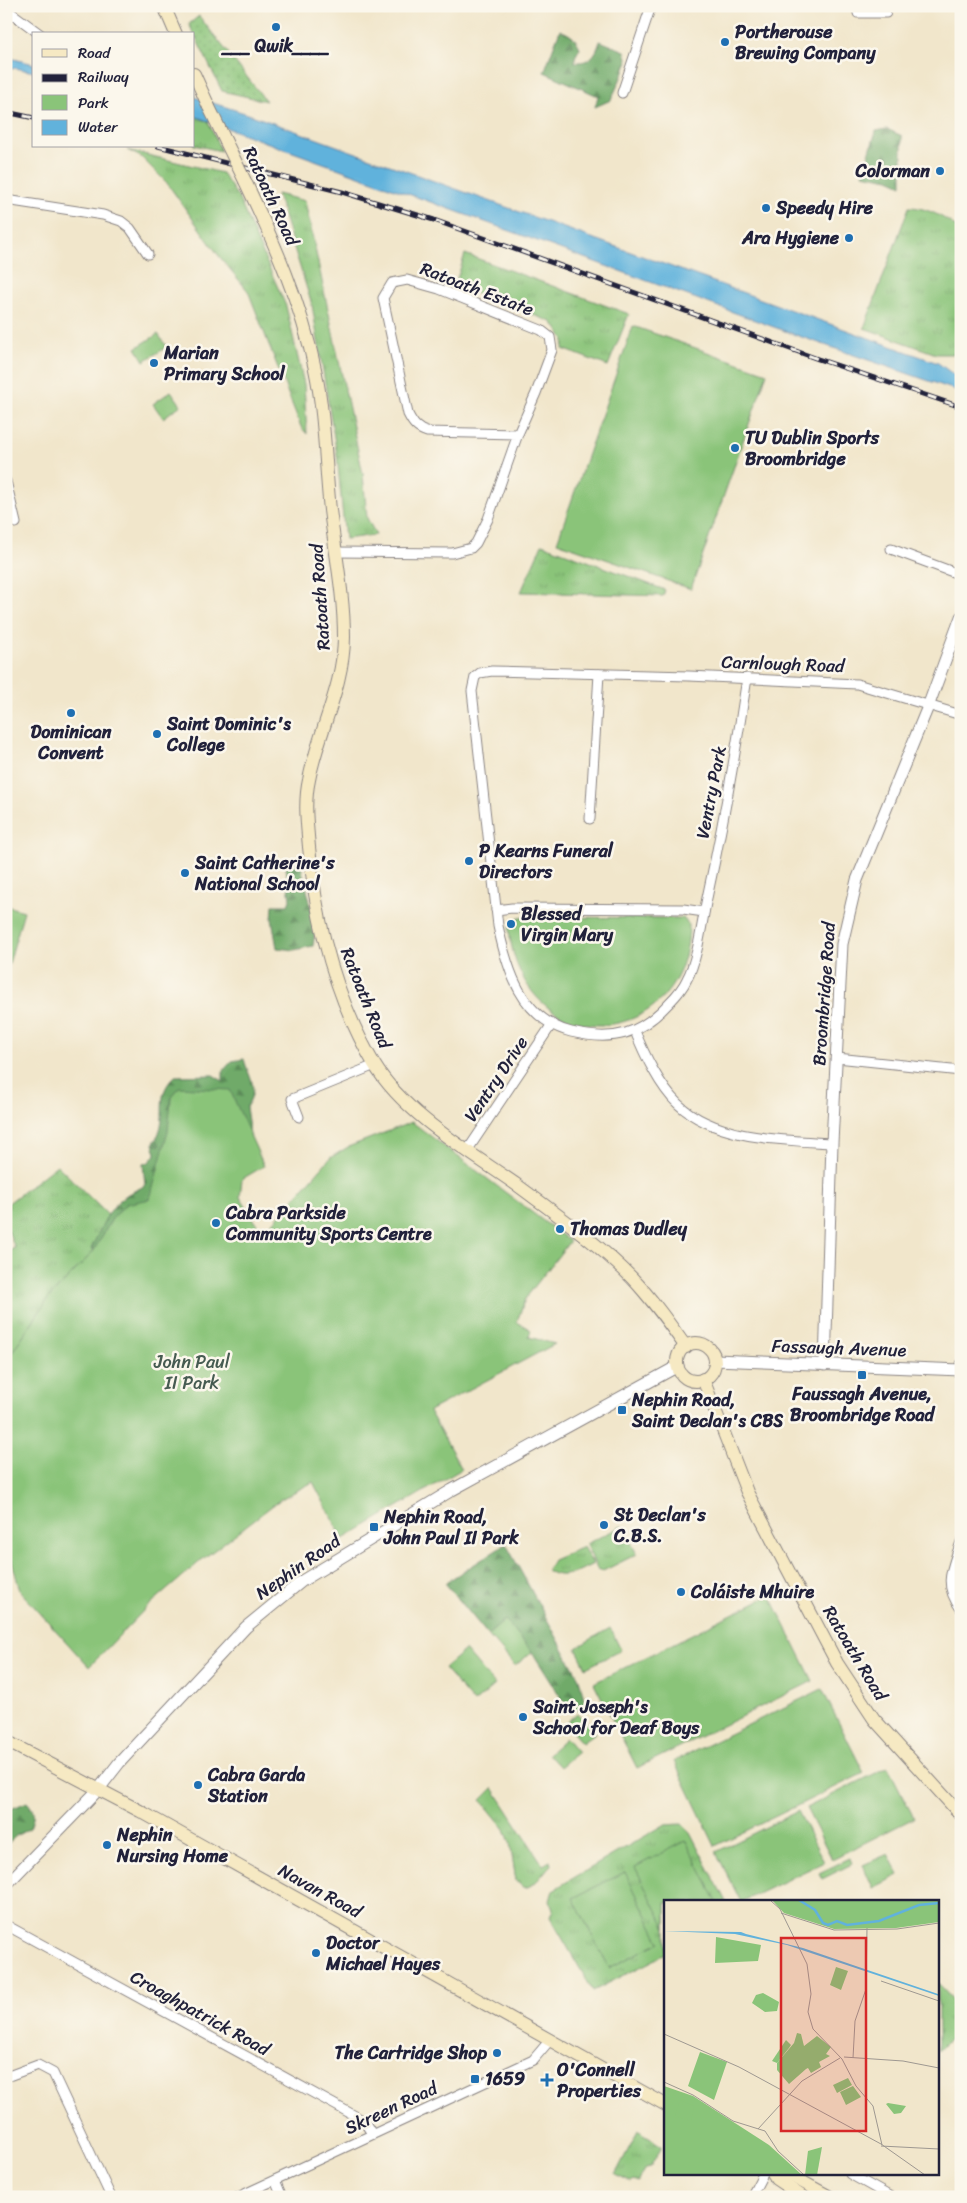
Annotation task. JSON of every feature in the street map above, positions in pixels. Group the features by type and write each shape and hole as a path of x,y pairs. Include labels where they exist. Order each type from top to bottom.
{"main road":[{"path":"164,6 175,32"},
{"name":"Ratoath Road","path":"195,76 289,278 315,366 342,604 343,654 309,778 306,805 307,825 316,895 330,958 351,1014 375,1065 391,1088 403,1100 467,1150 570,1224 607,1255 650,1298 686,1346"},
{"path":"694,1343 704,1345 712,1352 715,1360 712,1372 703,1379 690,1379 681,1372 678,1366 679,1354 686,1346 694,1343"},
{"name":"Ratoath Road","path":"703,1379 747,1492 837,1663 874,1719 961,1815"},
{"name":"Navan Road","path":"6,1741 148,1816 664,2104"},
{"path":"774,2176 803,2197"},
{"path":"792,2176 830,2197"}],"street":[{"path":"622,94 651,6"},
{"path":"857,6 858,13 886,13"},
{"path":"6,9 37,32"},
{"path":"6,200 103,215 122,221 130,228 148,254"},
{"name":"Ratoath Estate","path":"335,552 452,553 471,548 476,543 488,519 518,434 552,350 550,337 541,330 439,289 407,280 392,283 383,298 408,414 412,423 419,429 428,432 518,434"},
{"path":"6,481 16,523"},
{"path":"891,549 961,575"},
{"name":"Broombridge Road","path":"825,1365 832,1143 841,952 847,917 858,880 961,617"},
{"name":"Carnlough Road","path":"475,677 480,673 492,671 748,678 857,684 961,715"},
{"path":"590,819 599,674"},
{"name":"Ventry Park","path":"475,677 472,685 473,700 496,910 503,948 517,990 534,1010 552,1024 568,1031 594,1037 618,1035 634,1031 660,1013 679,993 688,978 704,912 738,743 748,678"},
{"path":"496,910 512,908 683,909 704,912"},
{"name":"Ventry Drive","path":"467,1150 552,1024"},
{"path":"634,1031 641,1048 665,1087 678,1104 695,1115 723,1129 743,1134 797,1141 832,1143"},
{"path":"836,1058 961,1071"},
{"path":"300,1117 292,1099 375,1065"},
{"name":"Fassaugh Avenue","path":"715,1360 961,1370"},
{"path":"961,1364 961,1402"},
{"name":"Nephin Road","path":"6,1884 98,1790 119,1762 246,1627 302,1581 437,1498 678,1366"},
{"path":"961,1542 949,1582 953,1599 961,1609"},
{"name":"Croaghpatrick Road","path":"6,1925 348,2112 364,2122 372,2134"},
{"name":"Skreen Road","path":"238,2197 533,2060 550,2040"},
{"path":"6,2077 38,2064 53,2073 111,2197"},
{"path":"751,2197 762,2176"},
{"path":"854,2176 891,2197"},
{"path":"275,2180 282,2197"}],"green space":[{"path":"199,16 266,101 222,91 195,36 195,32 193,32 189,24"},
{"path":"560,30 572,37 580,48 575,57 575,62 585,61 592,57 600,41 625,51 628,62 611,100 595,107 598,96 544,72"},
{"path":"195,116 208,121 221,151 195,145"},
{"path":"887,129 902,136 902,185 889,179 863,174 876,131"},
{"path":"127,150 222,173 238,197 286,306 304,384 307,434 301,427 248,291 219,256 167,183 141,157"},
{"path":"277,194 305,201 363,474 367,518 376,535 345,539 337,455 312,305"},
{"path":"909,207 923,209 937,215 961,232 961,354 936,354 864,328"},
{"path":"465,254 629,314 608,366 563,349 564,339 552,322 455,285"},
{"path":"633,326 767,373 691,589 557,542"},
{"path":"158,334 167,347 144,361 136,348"},
{"path":"171,391 181,405 163,418 153,404"},
{"path":"542,544 665,590 663,596 521,592"},
{"path":"293,859 300,862 316,926 313,946 294,950 277,948 272,919 273,905 288,905 290,900 286,867"},
{"path":"6,906 24,911 6,974"},
{"path":"531,917 683,918 689,925 682,967 662,998 635,1017 604,1025 571,1020 542,1003 520,973 509,929 515,920"},
{"path":"244,1059 253,1088 246,1107 252,1149 178,1162 112,1251 91,1249 106,1218 115,1205 128,1194 145,1185 143,1164 149,1162 156,1153 153,1144 161,1125 164,1092 168,1084 175,1076 213,1075 223,1081 223,1071 232,1061"},
{"name":"John Paul II Park","path":"179,1087 230,1090 264,1166 242,1179 240,1197 263,1234 330,1158 348,1147 412,1122 570,1241 525,1299 517,1322 531,1330 529,1337 555,1344 429,1411 462,1469 343,1539 313,1482 281,1499 204,1558 146,1608 89,1667 20,1591 6,1539 6,1361 48,1299 93,1252 112,1219 126,1204 150,1199 168,1131 171,1099"},
{"path":"57,1165 112,1219 93,1252 48,1299 6,1361 6,1252 15,1248 6,1226 6,1205"},
{"path":"622,1526 637,1554 603,1571 597,1569 586,1544"},
{"path":"506,1544 579,1678 587,1711 567,1707 532,1652 505,1620 488,1635 445,1583"},
{"path":"583,1547 593,1564 564,1575 558,1575 547,1570 553,1560"},
{"path":"770,1595 813,1681 637,1768 594,1683"},
{"path":"505,1620 532,1652 515,1666 488,1635"},
{"path":"610,1628 621,1650 586,1668 576,1648"},
{"path":"465,1650 495,1685 474,1703 444,1668"},
{"path":"822,1689 864,1773 715,1846 674,1761"},
{"path":"577,1713 595,1733 582,1743 565,1724"},
{"path":"566,1738 578,1752 560,1767 548,1754"},
{"path":"888,1767 914,1818 832,1859 806,1808"},
{"path":"493,1788 543,1865 550,1861 551,1865 536,1882 524,1888 516,1881 510,1843 505,1829 481,1800"},
{"path":"27,1802 33,1814 30,1828 16,1836 6,1846 6,1811"},
{"path":"798,1811 824,1862 745,1900 740,1900 716,1852"},
{"path":"682,1824 690,1832 725,1900 664,1900 664,1955 593,1991 550,1917 553,1909 550,1901 553,1890 664,1825"},
{"path":"686,1841 716,1900 664,1900 664,1924 635,1867"},
{"path":"888,1854 899,1875 873,1888 863,1865"},
{"path":"850,1858 852,1864 822,1879 819,1873"},
{"path":"625,1872 660,1942 609,1968 573,1898"},
{"path":"940,1986 961,2008 961,2028 940,2049"},
{"path":"638,2131 662,2146 650,2167 646,2168 638,2182 633,2180 630,2182 615,2175"}],"water":[{"path":"6,57 32,64 32,72 15,68 6,71"},
{"path":"195,97 251,115 938,363 961,380 961,392 793,334 195,116"}],"railway":[{"path":"6,112 32,118"},
{"path":"166,148 342,192 434,220 818,359 961,407"}],"place":[{"name":"___ Qwik____","path":"276,27"},
{"name":"Portherouse Brewing Company","path":"725,42"},
{"name":"Colorman","path":"940,171"},
{"name":"Speedy Hire","path":"766,208"},
{"name":"Ara Hygiene","path":"849,238"},
{"name":"Marian Primary School","path":"154,363"},
{"name":"TU Dublin Sports Broombridge","path":"735,448"},
{"name":"Dominican Convent","path":"71,713"},
{"name":"Saint Dominic's College","path":"157,734"},
{"name":"P Kearns Funeral Directors","path":"469,861"},
{"name":"Saint Catherine's National School","path":"185,873"},
{"name":"Blessed Virgin Mary","path":"511,924"},
{"name":"Cabra Parkside Community Sports Centre","path":"216,1223"},
{"name":"Thomas Dudley","path":"560,1229"},
{"name":"Faussagh Avenue, Broombridge Road","path":"862,1375"},
{"name":"Nephin Road, Saint Declan's CBS","path":"622,1410"},
{"name":"St Declan's C.B.S.","path":"604,1525"},
{"name":"Nephin Road, John Paul II Park","path":"374,1527"},
{"name":"Coláiste Mhuire","path":"681,1592"},
{"name":"Saint Joseph's School for Deaf Boys","path":"523,1717"},
{"name":"Cabra Garda Station","path":"198,1785"},
{"name":"Nephin Nursing Home","path":"107,1845"},
{"name":"Doctor Michael Hayes","path":"316,1953"},
{"name":"The Cartridge Shop","path":"497,2053"},
{"name":"1659","path":"475,2079"},
{"name":"O'Connell Properties","path":"547,2080"}]}
